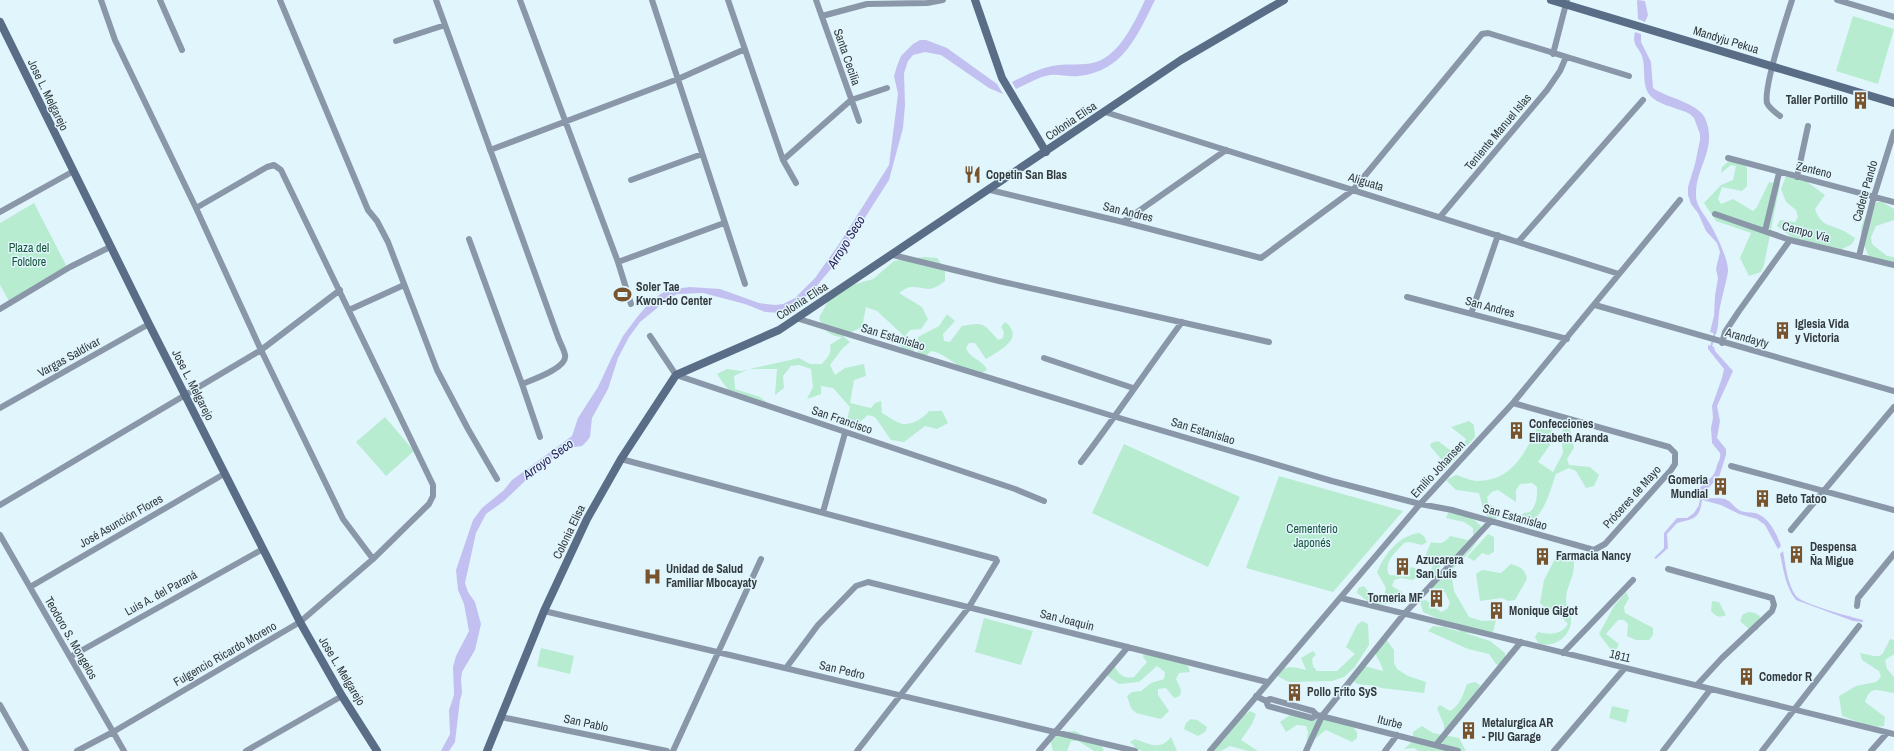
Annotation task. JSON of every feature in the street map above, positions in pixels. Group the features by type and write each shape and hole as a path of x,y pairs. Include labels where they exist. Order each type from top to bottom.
{"street":[{"path":"101,0 115,40 196,208 261,350 343,519 373,560"},
{"path":"160,0 182,50"},
{"path":"280,0 368,210 377,222 388,242 437,370 468,429 497,479"},
{"path":"436,0 558,337 566,355 565,360 559,367 522,384"},
{"path":"520,0 618,262 631,304"},
{"path":"652,0 745,284"},
{"path":"728,0 783,160 796,183"},
{"name":"Santa Cecilia","path":"816,0 859,121"},
{"path":"822,16 867,4 927,3 943,0"},
{"path":"975,0 1002,78 1011,96 1046,152"},
{"name":"Colonia Elisa","path":"487,751 544,611 587,519 622,459 676,375 779,330 990,190 1181,60 1284,0"},
{"name":"Mandyju Pekua","path":"1551,0 1566,2 1650,30 1894,103"},
{"path":"1780,116 1770,108 1767,100 1772,67 1792,0"},
{"path":"1837,0 1894,17"},
{"path":"1553,54 1566,2"},
{"name":"Jose L. Melgarejo","path":"0,22 72,172 300,622 342,696 377,751"},
{"path":"396,41 445,25"},
{"path":"1353,190 1482,34 1488,33 1629,76"},
{"path":"490,150 678,79 745,49"},
{"name":"Teniente Manuel Islas","path":"1440,217 1547,90 1560,71 1566,57"},
{"path":"783,160 851,100 887,88"},
{"path":"1519,241 1643,100"},
{"name":"Aliguata","path":"1105,112 1519,241 1619,274"},
{"path":"1797,177 1808,126"},
{"name":"Cadete Pando","path":"1859,256 1874,196 1894,132"},
{"path":"1123,222 1226,150"},
{"path":"631,180 702,154"},
{"name":"Zenteno","path":"1728,158 1894,202"},
{"name":"Fulgencio Ricardo Moreno","path":"76,751 113,732 300,622 373,560 429,504 433,496 433,485 281,170 274,166 267,167 196,208"},
{"path":"1,211 72,172"},
{"path":"1765,231 1780,173"},
{"name":"San Andres","path":"990,190 1123,222 1261,258 1353,190"},
{"name":"Emilio Johansen","path":"1210,751 1267,682 1341,598 1420,504 1513,403 1680,200"},
{"name":"Campo Via","path":"1715,214 1790,240 1894,265"},
{"path":"618,262 724,223"},
{"path":"1471,314 1498,235"},
{"path":"469,239 540,437"},
{"path":"1721,342 1739,311 1790,240"},
{"path":"0,309 70,267 110,247"},
{"path":"893,255 1014,285 1269,342"},
{"path":"349,310 404,285"},
{"path":"0,505 261,350 340,290"},
{"name":"San Andres","path":"1407,297 1567,339"},
{"name":"Arandayty","path":"1595,305 1704,338 1894,392"},
{"name":"San Estanislao","path":"796,318 1116,417 1332,481 1420,504 1444,508 1590,550 1597,550 1605,544"},
{"path":"1081,462 1116,417 1133,388 1182,322"},
{"name":"Vargas Saldívar","path":"0,408 149,324"},
{"path":"650,336 676,375"},
{"path":"1044,358 1133,388"},
{"name":"San Francisco","path":"676,375 1015,489 1044,501"},
{"name":"Próceres de Mayo","path":"1513,403 1668,447 1675,453 1675,464 1671,470 1605,544"},
{"path":"1791,530 1894,407"},
{"path":"823,512 845,433"},
{"path":"622,459 995,558 997,561 969,607 902,696 857,751"},
{"path":"1730,466 1894,510"},
{"name":"José Asunción Flores","path":"30,587 224,474"},
{"path":"1306,751 1319,715 1404,614 1491,521"},
{"name":"Teodoro S. Mongelos","path":"0,535 124,751"},
{"name":"Luis A. del Paraná","path":"70,657 263,549"},
{"path":"1857,606 1858,598 1894,554"},
{"path":"672,751 761,559"},
{"path":"1668,569 1772,598 1774,605 1772,611 1722,658 1697,685"},
{"path":"1563,653 1632,580"},
{"name":"San Joaquin","path":"786,668 818,625 856,586 861,583 868,582 1267,682"},
{"name":"1811","path":"1341,598 1624,669 1697,685 1710,690 1891,733"},
{"name":"San Pedro","path":"544,611 1134,751"},
{"path":"1762,751 1859,626"},
{"path":"1436,746 1521,642"},
{"path":"1039,751 1128,647"},
{"path":"1554,751 1624,669"},
{"path":"1663,751 1710,690"},
{"path":"246,751 342,696"},
{"name":"Iturbe","path":"1256,696 1266,701 1268,706 1312,718 1319,715 1458,751"},
{"path":"0,705 26,751"},
{"name":"San Pablo","path":"501,717 667,751"},
{"path":"1871,751 1891,733"},
{"path":"1385,751 1397,735"}],"green space":[{"path":"1853,16 1894,29 1878,84 1836,71"},
{"path":"1732,158 1738,159 1747,168 1747,186 1742,191 1722,187 1718,199 1721,204 1733,199 1753,211 1757,207 1769,182 1780,184 1764,265 1761,272 1749,276 1740,258 1751,233 1716,221 1704,203 1721,185 1733,180 1736,166 1731,165 1721,173 1722,167"},
{"path":"1792,171 1825,195 1815,209 1817,215 1826,224 1844,231 1855,238 1852,244 1840,250 1794,239 1777,226 1780,220 1795,222 1798,217 1796,210 1786,202 1781,189 1786,176"},
{"path":"1876,202 1882,202 1894,209 1894,220 1876,226 1871,237 1872,244 1887,256 1894,257 1894,266 1870,259 1862,240 1861,230 1863,221"},
{"name":"Plaza del Folclore","path":"34,203 67,267 9,301 0,285 0,223"},
{"path":"924,257 937,258 945,269 945,281 939,285 931,289 909,287 899,293 922,307 928,319 921,329 910,330 905,336 914,343 914,354 907,355 900,345 904,336 877,311 866,307 862,327 843,336 850,342 842,349 830,365 835,375 845,368 864,364 866,376 854,380 850,403 871,408 875,403 881,401 882,413 903,424 918,420 929,411 942,411 948,423 937,429 925,426 904,442 891,440 875,417 868,415 856,425 847,421 850,407 833,388 821,386 821,394 807,399 813,387 811,369 799,365 791,366 783,376 784,388 775,395 777,369 750,369 799,358 810,364 822,364 830,353 830,345 842,337 827,332 819,318 834,290 873,279 894,261"},
{"path":"947,314 955,321 943,334 944,341 950,342 962,326 975,324 986,327 998,340 1003,338 1004,332 1001,327 1005,322 1011,328 1013,333 1012,339 1003,348 986,359 975,343 969,343 966,348 970,355 982,363 987,370 980,373 973,373 966,370 938,353 931,351 927,355 919,355 918,337 939,326"},
{"path":"727,369 741,371 748,369 734,376 735,389 760,397 770,405 743,401 733,395 717,374"},
{"path":"385,417 414,451 386,476 356,442"},
{"path":"1469,421 1474,425 1475,437 1445,470 1439,473 1442,460 1430,446 1431,443 1438,441 1450,450 1463,445 1466,439 1451,427"},
{"path":"1541,421 1552,428 1550,445 1538,462 1553,472 1563,453 1561,434 1564,428 1570,429 1574,448 1567,459 1569,465 1590,467 1599,475 1594,486 1586,488 1576,471 1569,468 1556,474 1541,511 1530,521 1523,523 1519,517 1524,513 1530,512 1536,501 1537,487 1532,483 1520,484 1516,490 1516,502 1498,490 1492,492 1487,497 1488,503 1493,506 1498,517 1491,521 1484,512 1479,493 1456,490 1446,480 1456,475 1477,481 1490,480 1501,476 1518,462"},
{"path":"1124,444 1240,497 1208,567 1092,513"},
{"name":"Cementerio Japonés","path":"1279,476 1403,511 1333,592 1246,568"},
{"path":"1458,512 1471,517 1481,526 1478,538 1471,550 1452,570 1441,564 1436,578 1429,576 1433,565 1432,561 1425,557 1431,542 1442,543 1450,536 1468,540 1473,536 1473,528 1464,522 1446,518 1448,513"},
{"path":"1419,533 1424,536 1427,542 1422,545 1409,542 1404,543 1389,562 1389,575 1402,574 1411,567 1417,569 1419,575 1413,580 1401,578 1394,580 1392,586 1402,592 1403,598 1398,603 1373,605 1357,593 1358,588 1364,586 1375,600 1383,600 1386,588 1377,572 1380,565 1388,553 1399,542 1411,535"},
{"path":"1488,534 1494,537 1494,552 1488,555 1482,553 1474,561 1467,557"},
{"path":"1569,557 1574,561 1574,567 1566,595 1566,602 1571,618 1569,630 1561,640 1550,644 1538,643 1535,637 1538,632 1547,634 1559,632 1568,624 1554,609 1547,609 1540,603 1544,580 1555,559"},
{"path":"1511,564 1522,569 1527,579 1515,600 1508,601 1502,598 1480,601 1476,574 1482,570 1501,573"},
{"path":"1440,577 1452,578 1454,591 1469,617 1482,621 1496,620 1493,632 1482,634 1465,633 1490,641 1505,653 1506,662 1502,667 1496,664 1489,654 1468,649 1428,631 1433,626 1445,627 1460,632 1452,625 1423,612 1420,601 1426,600 1441,612 1447,609 1450,603 1445,592 1430,590"},
{"path":"1626,592 1629,598 1624,607 1625,613 1653,628 1653,635 1649,640 1636,640 1627,636 1628,624 1624,620 1618,620 1606,634 1619,644 1614,654 1599,634 1614,606"},
{"path":"1712,601 1719,602 1726,615 1716,616 1711,611"},
{"path":"1749,612 1760,616 1758,630 1751,631 1740,621 1743,614"},
{"path":"984,618 1033,631 1021,665 975,652"},
{"path":"1362,621 1368,624 1369,645 1354,668 1344,677 1332,681 1289,682 1275,675 1282,669 1289,667 1306,670 1301,658 1313,651 1316,654 1312,659 1313,666 1317,671 1337,671 1355,654 1346,647 1357,625"},
{"path":"1386,639 1394,650 1394,663 1397,669 1408,676 1426,682 1424,693 1381,688 1354,682 1355,675 1364,666 1383,671 1375,651"},
{"path":"1890,639 1894,640 1894,654 1885,660 1887,669 1894,677 1894,693 1876,690 1870,692 1865,702 1885,717 1884,726 1871,727 1842,716 1839,696 1856,686 1876,682 1881,677 1879,671 1862,660 1860,653 1880,656"},
{"path":"541,648 574,656 570,674 537,666"},
{"path":"1144,651 1181,662 1188,666 1190,672 1179,673 1176,679 1181,690 1180,696 1174,698 1166,688 1158,689 1158,695 1169,711 1161,719 1136,713 1131,708 1127,696 1132,692 1141,691 1151,683 1164,679 1165,672 1157,666 1139,682 1119,684 1109,677 1105,670 1108,665 1114,666 1122,676 1134,677 1147,662 1143,657"},
{"path":"1475,682 1480,685 1478,691 1444,732 1444,725 1437,708 1440,705 1450,711 1453,709 1459,703 1467,684"},
{"path":"1612,706 1629,710 1626,723 1609,718"},
{"path":"1250,711 1256,714 1252,724 1241,740 1258,751 1248,751 1230,746 1221,751 1211,751 1223,741 1240,718"},
{"path":"1290,715 1349,722 1357,732 1357,738 1352,742 1326,730 1306,746 1308,732 1306,726 1297,725 1286,732 1280,722"},
{"path":"1191,719 1197,720 1207,727 1205,732 1198,736 1184,729 1186,723"},
{"path":"1422,726 1433,733 1459,738 1466,751 1418,751 1414,748 1404,749 1413,741 1413,732"},
{"path":"1075,731 1101,744 1104,751 1094,751 1078,741 1071,741 1067,751 1053,751 1050,740 1053,733"},
{"path":"1171,737 1177,751 1143,751 1138,750 1130,742 1135,739 1154,745 1159,745 1163,744"}],"water":[{"path":"1145,0 1155,0 1135,39 1117,60 1106,68 1093,73 1078,76 1050,75 1037,79 1016,89 1012,82 1047,67 1091,63 1103,59 1123,41"},
{"path":"1637,0 1645,1 1648,15 1645,22 1638,19"},
{"path":"1635,32 1641,34 1641,42 1651,62 1653,88 1696,108 1705,118 1708,129 1708,148 1699,175 1696,198 1699,206 1719,240 1728,267 1716,334 1710,332 1714,316 1718,278 1716,269 1720,252 1717,243 1706,231 1698,213 1691,204 1688,195 1688,187 1695,164 1700,134 1694,118 1690,114 1660,103 1650,96 1645,84 1642,56 1634,41"},
{"name":"Arroyo Seco","path":"920,40 926,40 947,48 997,84 1003,94 989,88 941,55 925,52 913,55 908,61 904,73 905,105 903,128 889,180 836,263 815,288 795,306 780,313 765,312 745,304 703,293 677,294 667,300 640,322 629,337 618,358 608,389 592,418 590,437 587,441 582,446 567,448 560,452 539,472 525,481 504,501 486,514 476,533 465,583 468,592 475,602 481,624 475,650 462,672 462,693 455,742 449,751 441,751 450,734 449,710 454,695 453,667 456,656 469,631 464,604 458,590 456,570 473,520 482,508 504,490 512,480 572,436 578,418 598,387 623,336 651,301 662,293 674,289 690,287 720,289 759,303 775,305 783,304 795,298 815,278 839,244 889,165 898,94 894,76 901,56 913,44"},
{"path":"1708,345 1714,347 1715,351 1733,371 1717,406 1720,421 1717,438 1726,449 1726,455 1719,477 1706,490 1704,496 1708,498 1725,499 1741,511 1760,515 1772,526 1781,546 1778,549 1765,525 1757,519 1739,514 1721,505 1702,500 1700,511 1695,517 1677,523 1667,534 1668,548 1656,559 1654,558 1664,548 1664,533 1677,518 1687,518 1694,513 1699,505 1700,498 1698,490 1714,474 1720,458 1720,453 1712,443 1711,428 1713,418 1712,406 1724,369 1708,349"},
{"path":"1783,551 1789,580 1796,596 1807,603 1863,620 1863,622 1853,621 1796,600 1789,589 1785,578 1780,554"}],"waterway":[{"path":"1711,347 1715,332"}],"place":[{"name":"Taller Portillo","path":"1861,100"},
{"name":"Copetin San Blas","path":"973,175"},
{"name":"Soler Tae Kwon-do Center","path":"623,294"},
{"name":"Iglesia Vida y Victoria","path":"1782,331"},
{"name":"Confecciones Elizabeth Aranda","path":"1516,431"},
{"name":"Gomeria Mundial","path":"1721,487"},
{"name":"Beto Tatoo","path":"1763,499"},
{"name":"Despensa Ña Migue","path":"1797,554"},
{"name":"Farmacia Nancy","path":"1543,556"},
{"name":"Azucarera San Luis","path":"1403,567"},
{"name":"Unidad de Salud Familiar Mbocayaty","path":"653,576"},
{"name":"Torneria MF","path":"1436,598"},
{"name":"Monique Gigot","path":"1496,611"},
{"name":"Comedor R","path":"1746,677"},
{"name":"Pollo Frito SyS","path":"1294,692"},
{"name":"Metalurgica AR - PIU Garage","path":"1469,730"}]}
